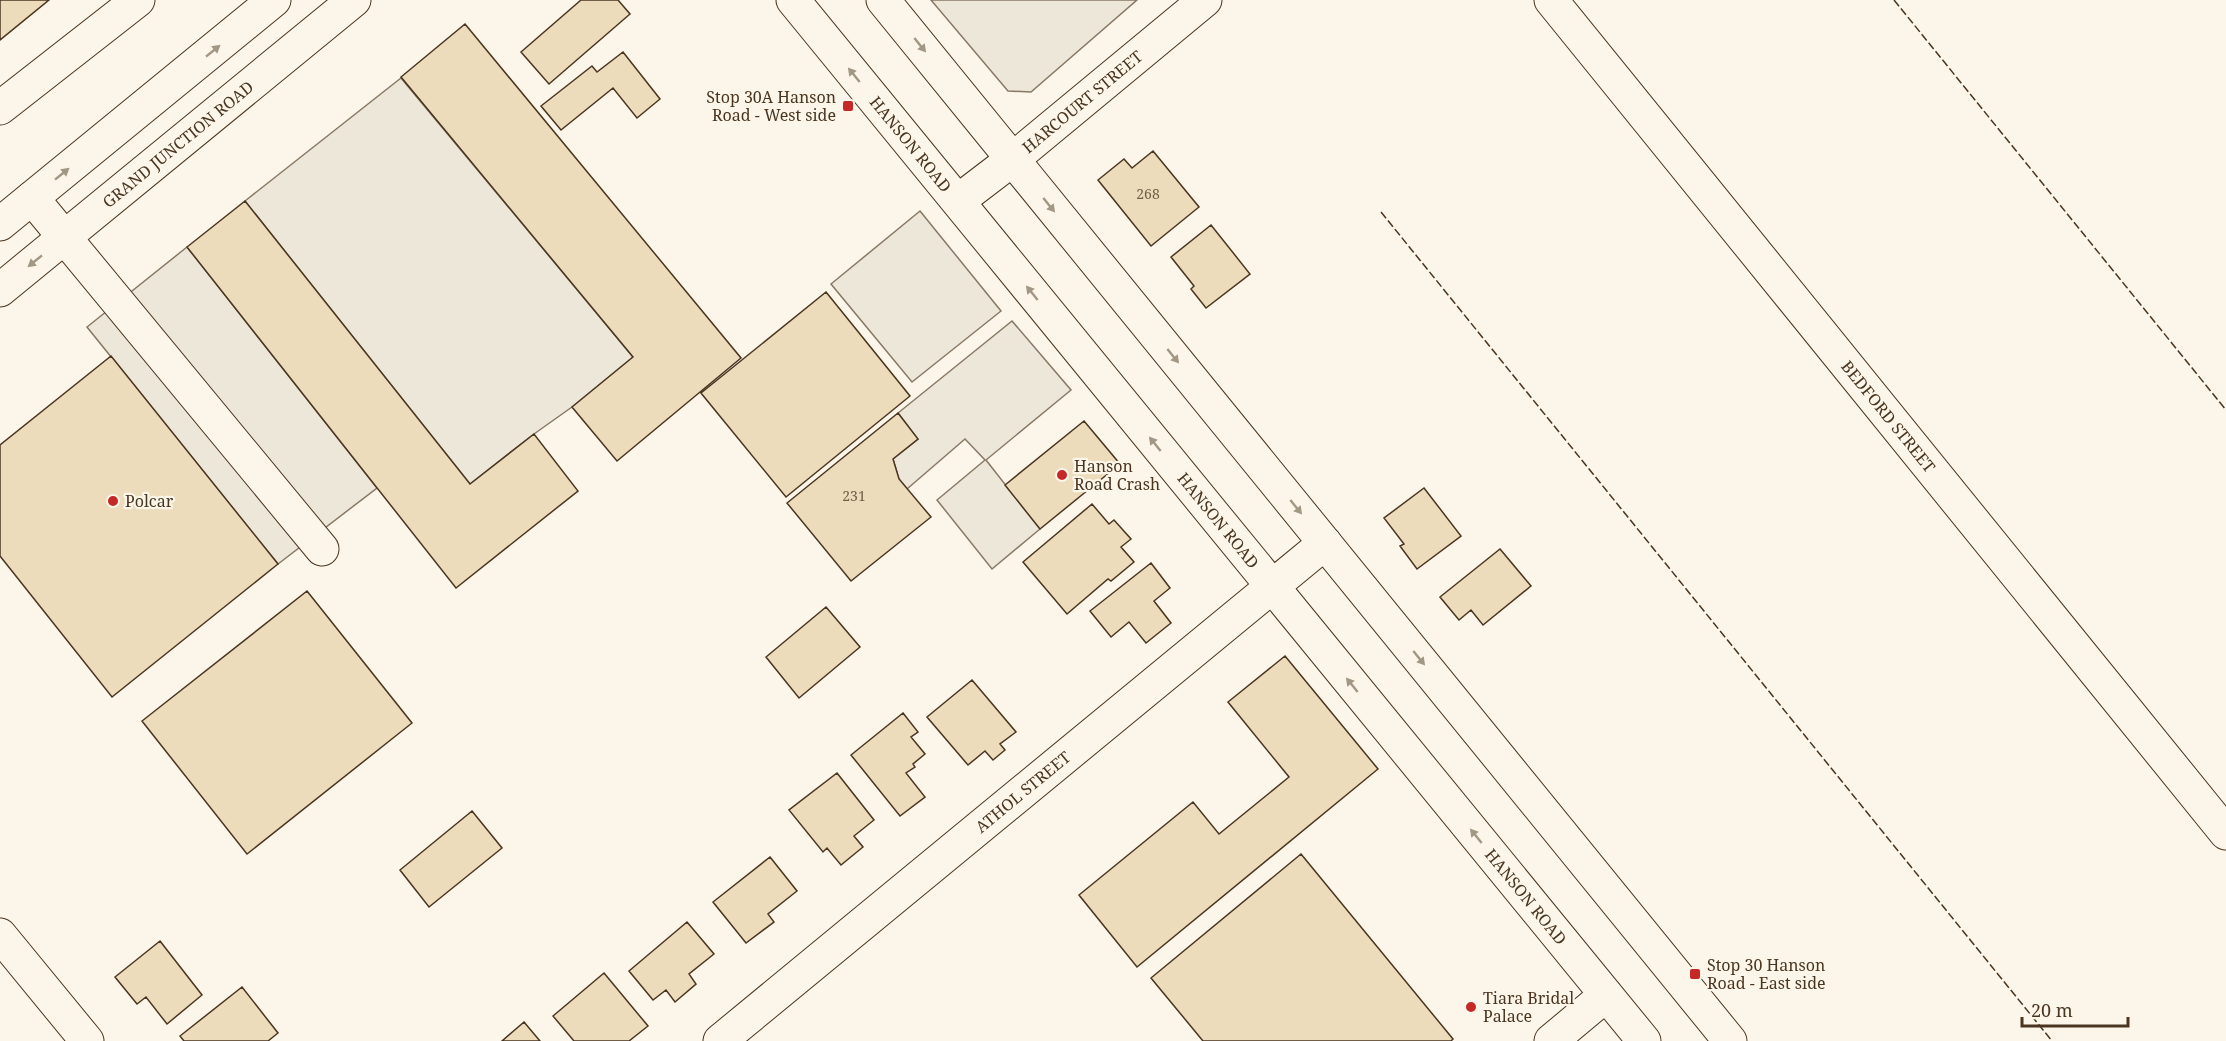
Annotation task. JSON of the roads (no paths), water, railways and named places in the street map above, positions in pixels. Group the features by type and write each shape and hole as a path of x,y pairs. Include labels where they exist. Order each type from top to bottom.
{"main road":[{"path":"0,108 138,0"},
{"path":"0,224 274,0"},
{"name":"GRAND JUNCTION ROAD","path":"0,290 354,0"},
{"name":"HANSON ROAD","path":"793,0 1644,1041"},
{"path":"883,0 1730,1041"},
{"name":"HARCOURT STREET","path":"958,201 1205,0"},
{"name":"BEDFORD STREET","path":"1551,0 2226,833"},
{"path":"32,198 322,549"},
{"name":"ATHOL STREET","path":"720,1041 1325,543"},
{"path":"0,935 87,1041"},
{"path":"1551,1041 1606,994"}],"place":[{"name":"Stop 30A Hanson Road - West side","path":"848,106"},
{"name":"Hanson Road Crash","path":"1062,475"},
{"name":"Polcar","path":"113,501"},
{"name":"Stop 30 Hanson Road - East side","path":"1695,974"},
{"name":"Tiara Bridal Palace","path":"1471,1007"}]}
